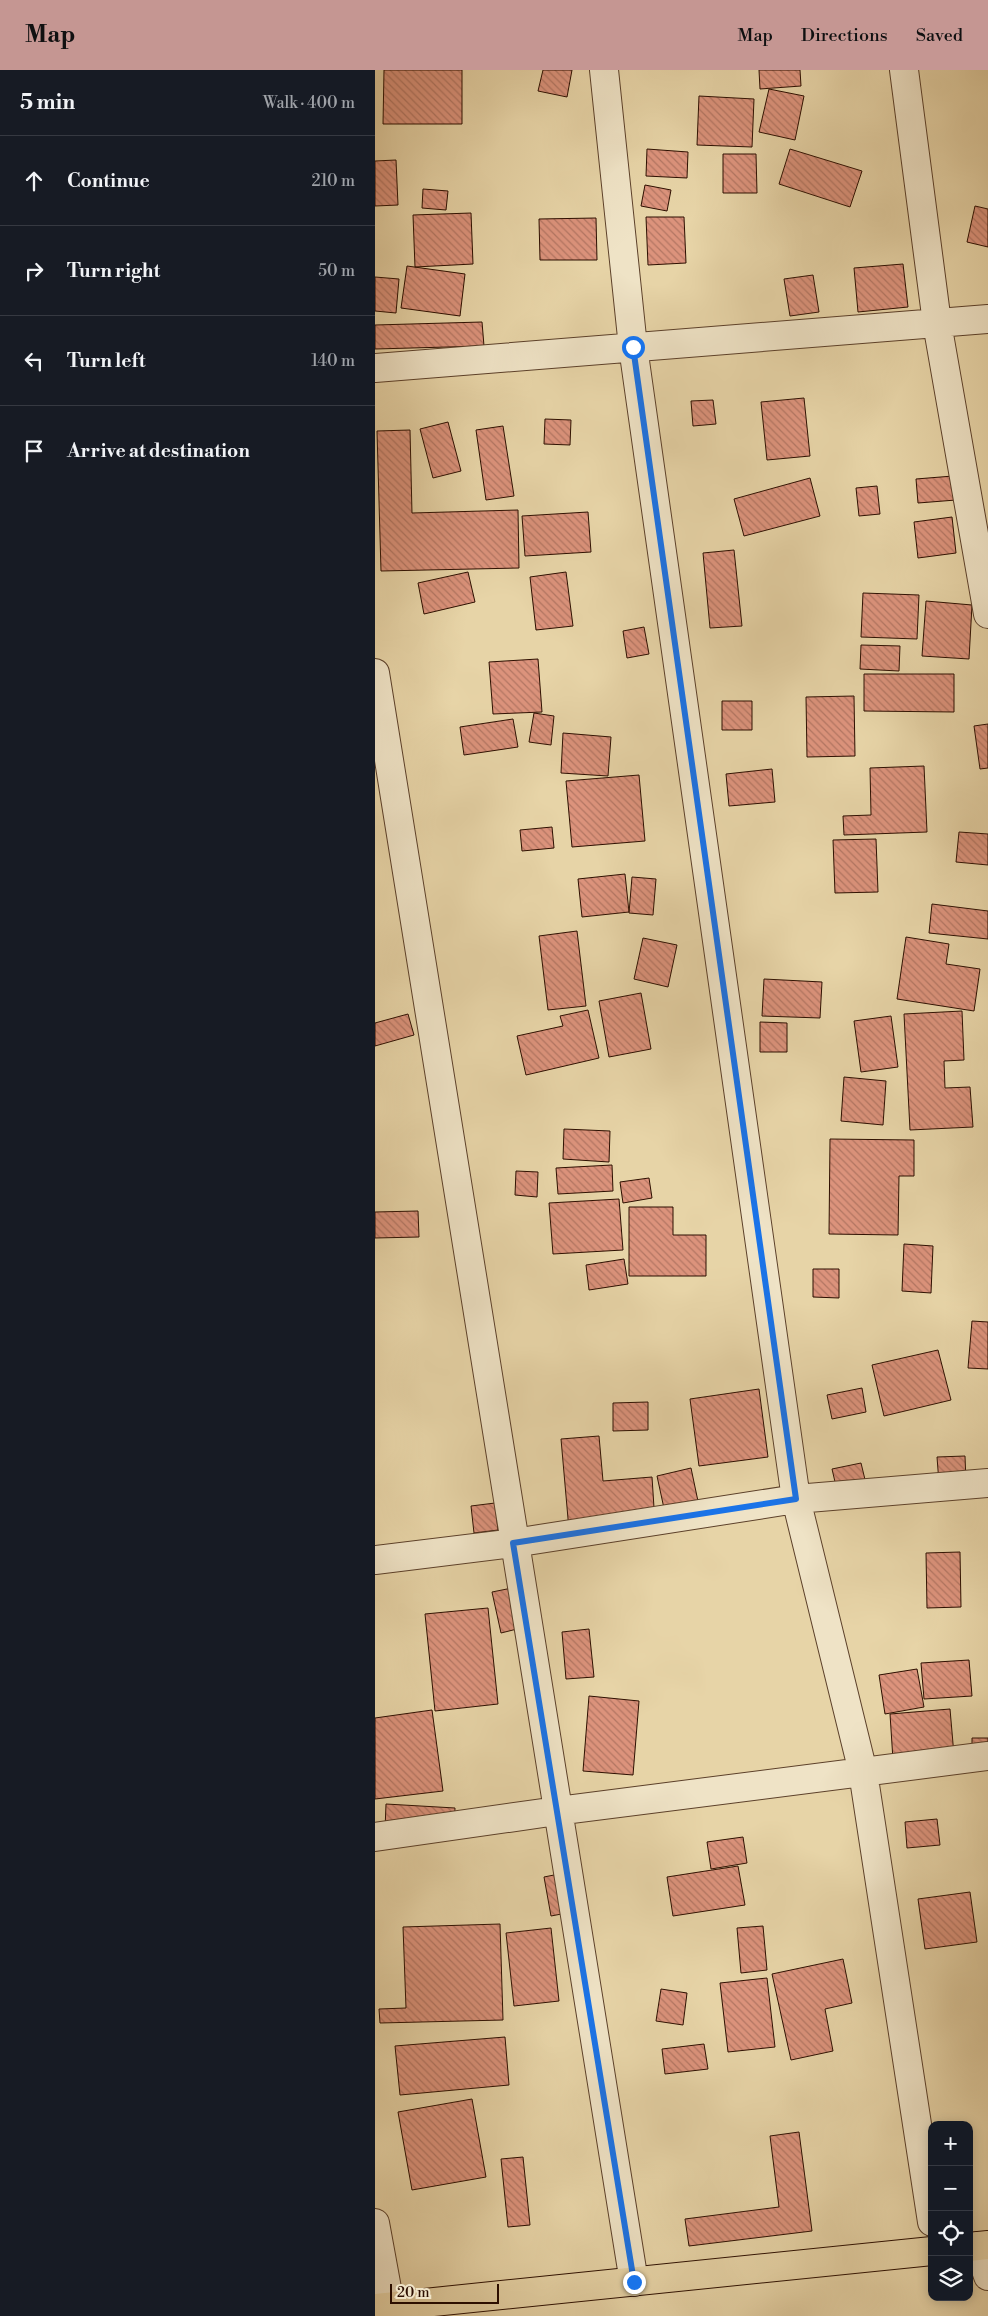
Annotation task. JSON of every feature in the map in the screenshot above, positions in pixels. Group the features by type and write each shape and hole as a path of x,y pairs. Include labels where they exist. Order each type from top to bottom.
{"main road":[{"path":"386,2310 928,2251"}],"street":[{"path":"604,70 633,347 796,1499 863,1772 930,2211"},
{"path":"904,70 937,323 988,614"},
{"path":"375,368 988,319"},
{"path":"375,673 513,1543 634,2282"},
{"path":"375,1560 513,1543 796,1499 988,1484"},
{"path":"375,1837 557,1811 988,1756"},
{"path":"375,2222 386,2310"},
{"path":"979,2246 988,2276"}],"building":[{"path":"384,70 462,70 462,124 383,124"},
{"path":"543,70 572,70 567,97 538,91"},
{"path":"759,70 800,70 801,86 760,89"},
{"path":"769,89 804,96 795,140 759,132"},
{"path":"699,96 754,99 752,147 697,145"},
{"path":"647,149 688,152 687,178 646,176"},
{"path":"790,149 862,171 850,207 779,184"},
{"path":"723,154 756,154 757,193 723,193"},
{"path":"396,160 398,205 375,206 375,161"},
{"path":"645,185 671,190 667,211 641,206"},
{"path":"423,189 448,191 446,210 422,208"},
{"path":"975,206 988,209 988,247 967,242"},
{"path":"471,213 473,264 415,267 413,215"},
{"path":"646,217 684,217 686,263 648,265"},
{"path":"596,218 597,260 540,260 539,219"},
{"path":"903,264 908,307 858,312 854,268"},
{"path":"407,266 465,274 460,316 401,308"},
{"path":"813,275 819,312 790,316 784,279"},
{"path":"375,277 399,279 396,313 375,311"},
{"path":"482,322 484,346 375,349 375,325"},
{"path":"804,398 810,456 767,460 761,402"},
{"path":"713,400 716,424 693,426 691,401"},
{"path":"545,419 571,420 570,445 544,444"},
{"path":"448,422 461,471 433,478 420,429"},
{"path":"503,426 514,496 486,500 476,430"},
{"path":"410,430 412,513 518,510 519,568 381,571 377,431"},
{"path":"953,476 956,500 918,503 916,479"},
{"path":"810,478 820,516 744,536 734,499"},
{"path":"877,486 880,514 859,516 856,488"},
{"path":"588,512 591,552 525,556 522,516"},
{"path":"952,517 956,553 918,558 914,522"},
{"path":"734,550 742,626 710,628 703,553"},
{"path":"468,572 475,602 424,614 418,583"},
{"path":"566,572 573,626 536,630 530,577"},
{"path":"863,593 919,595 917,639 861,637"},
{"path":"926,601 972,605 969,659 922,656"},
{"path":"644,627 649,654 627,658 623,631"},
{"path":"861,645 900,646 899,671 860,669"},
{"path":"538,659 542,712 493,714 489,662"},
{"path":"864,674 954,674 954,712 864,711"},
{"path":"854,696 855,756 807,757 806,697"},
{"path":"722,701 752,701 752,730 722,730"},
{"path":"534,713 554,716 551,745 529,742"},
{"path":"513,719 518,747 464,755 460,727"},
{"path":"988,724 988,768 980,769 974,726"},
{"path":"563,733 611,737 608,776 561,773"},
{"path":"924,766 927,832 844,835 843,816 871,815 870,768"},
{"path":"772,769 775,802 729,806 726,774"},
{"path":"639,775 645,841 572,847 566,781"},
{"path":"552,827 554,848 522,851 520,830"},
{"path":"959,832 988,834 988,865 956,862"},
{"path":"876,839 878,892 835,893 833,840"},
{"path":"625,874 629,912 582,917 578,879"},
{"path":"632,877 656,879 653,915 629,913"},
{"path":"932,904 988,911 988,939 929,933"},
{"path":"577,931 586,1006 548,1010 539,936"},
{"path":"906,937 949,944 946,964 980,969 974,1011 897,999"},
{"path":"643,938 677,945 668,987 634,979"},
{"path":"764,979 822,982 820,1018 762,1016"},
{"path":"641,993 651,1049 609,1057 599,1001"},
{"path":"588,1010 599,1058 526,1075 517,1036 563,1026 560,1016"},
{"path":"962,1011 964,1060 944,1061 945,1088 970,1087 973,1127 910,1130 904,1014"},
{"path":"408,1014 414,1035 375,1046 375,1023"},
{"path":"891,1016 898,1067 861,1072 854,1021"},
{"path":"760,1022 787,1023 787,1052 760,1052"},
{"path":"844,1077 886,1081 883,1125 841,1121"},
{"path":"564,1129 610,1131 609,1162 563,1159"},
{"path":"830,1139 914,1140 914,1176 899,1176 898,1235 829,1234"},
{"path":"612,1165 613,1191 558,1194 556,1168"},
{"path":"516,1171 538,1172 537,1197 515,1195"},
{"path":"649,1178 652,1198 623,1203 620,1182"},
{"path":"619,1199 623,1250 553,1254 549,1203"},
{"path":"629,1207 673,1207 673,1235 706,1235 706,1276 629,1276"},
{"path":"418,1211 419,1237 375,1238 375,1212"},
{"path":"904,1244 933,1246 931,1293 902,1291"},
{"path":"624,1259 628,1284 589,1290 586,1265"},
{"path":"813,1269 839,1269 839,1298 813,1297"},
{"path":"972,1321 988,1322 988,1369 968,1368"},
{"path":"938,1350 951,1400 884,1416 872,1365"},
{"path":"862,1388 866,1412 832,1419 827,1395"},
{"path":"759,1389 768,1457 699,1466 690,1399"},
{"path":"648,1402 648,1430 613,1431 613,1403"},
{"path":"599,1436 603,1481 652,1477 655,1523 569,1530 561,1439"},
{"path":"965,1456 966,1482 939,1483 937,1457"},
{"path":"861,1463 868,1492 839,1499 832,1469"},
{"path":"691,1468 699,1506 665,1513 657,1476"},
{"path":"495,1503 498,1530 474,1533 471,1506"},
{"path":"960,1552 961,1607 927,1608 926,1553"},
{"path":"512,1588 521,1628 501,1633 492,1592"},
{"path":"488,1608 498,1704 435,1711 425,1614"},
{"path":"589,1629 594,1677 566,1679 562,1632"},
{"path":"969,1660 972,1696 924,1699 921,1663"},
{"path":"917,1669 924,1707 885,1714 879,1675"},
{"path":"589,1696 639,1701 633,1775 583,1771"},
{"path":"950,1709 954,1755 893,1760 890,1714"},
{"path":"432,1710 443,1791 375,1799 375,1718"},
{"path":"972,1738 988,1738 988,1759 972,1759"},
{"path":"386,1804 455,1808 454,1833 385,1830"},
{"path":"937,1819 940,1845 907,1848 905,1822"},
{"path":"743,1837 747,1863 711,1869 707,1842"},
{"path":"738,1866 745,1905 673,1916 667,1877"},
{"path":"564,1873 572,1912 551,1916 544,1877"},
{"path":"970,1892 977,1942 925,1949 918,1899"},
{"path":"500,1924 503,2020 380,2023 379,2009 406,2008 403,1927"},
{"path":"763,1926 767,1970 741,1973 737,1928"},
{"path":"551,1928 559,2001 514,2006 506,1933"},
{"path":"843,1959 852,2003 825,2009 833,2051 791,2060 772,1974"},
{"path":"767,1978 775,2047 728,2052 720,1983"},
{"path":"661,1989 687,1993 683,2025 656,2021"},
{"path":"505,2037 509,2085 400,2095 395,2046"},
{"path":"704,2044 708,2069 665,2074 662,2049"},
{"path":"472,2099 486,2177 412,2190 398,2112"},
{"path":"799,2132 812,2231 689,2246 685,2219 779,2207 770,2136"},
{"path":"523,2157 530,2225 508,2227 501,2159"}],"route":[{"path":"633,347 796,1499 513,1543 634,2282"}]}
